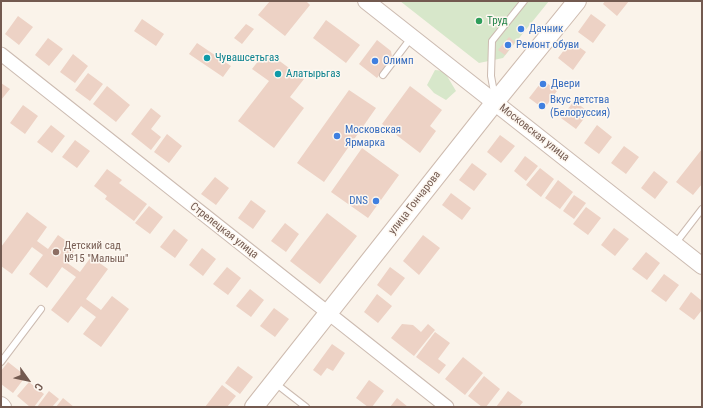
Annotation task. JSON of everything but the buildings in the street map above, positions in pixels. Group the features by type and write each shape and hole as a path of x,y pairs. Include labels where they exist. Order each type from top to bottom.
{"main road":[{"name":"улица Гончарова","path":"254,407 495,102 577,1"}],"street":[{"name":"Московская улица","path":"366,1 702,266"},
{"name":"Стрелецкая улица","path":"1,54 447,407"}],"lane":[{"path":"495,102 491,76 492,41 524,1"},
{"path":"383,75 412,37"},
{"path":"674,244 702,209"},
{"path":"1,362 42,309"},
{"path":"274,382 306,407"}],"green space":[{"name":"Труд","path":"400,1 549,1 503,58 479,63"},
{"path":"435,70 444,71 456,91 446,100 434,93 427,85"}],"place":[{"name":"Труд","path":"479,21"},
{"name":"Дачник","path":"521,29"},
{"name":"Ремонт обуви","path":"508,45"},
{"name":"Чувашсетьгаз","path":"207,58"},
{"name":"Олимп","path":"375,61"},
{"name":"Алатырьгаз","path":"278,74"},
{"name":"Двери","path":"543,84"},
{"name":"Вкус детства (Белоруссия)","path":"542,106"},
{"name":"Московская Ярмарка","path":"337,136"},
{"name":"DNS","path":"376,201"},
{"name":"Детский сад №15 \"Малыш\"","path":"56,252"}]}
